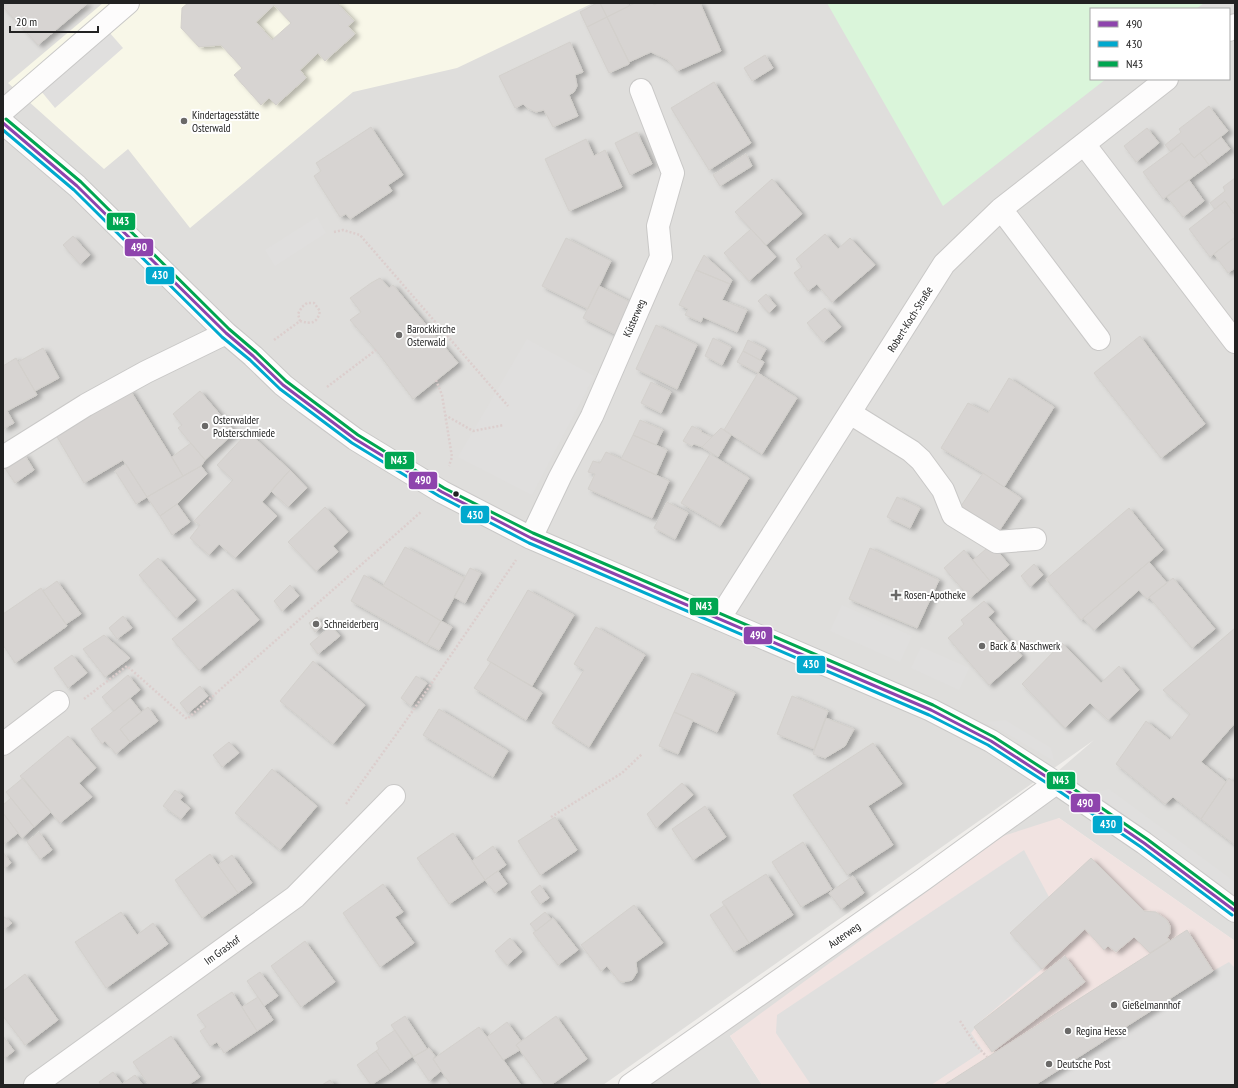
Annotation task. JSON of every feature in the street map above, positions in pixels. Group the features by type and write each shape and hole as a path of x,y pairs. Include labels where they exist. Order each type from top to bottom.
{"street":[{"path":"3,110 128,3"},
{"name":"Robert-Koch-Straße","path":"719,619 944,264 1001,209 1166,80"},
{"name":"Küsterweg","path":"531,538 560,477 592,416 661,257 658,226 673,173 641,90"},
{"path":"3,123 77,186 226,333 253,356 283,385 349,435 442,492 531,538 931,710 991,742 1056,783 1144,843 1235,911"},
{"path":"1084,144 1235,342"},
{"path":"1001,209 1099,339"},
{"path":"3,457 86,404 146,372 226,333"},
{"path":"850,413 911,451 921,460 943,490 953,515 997,542 1035,539"},
{"path":"3,744 58,702"},
{"name":"Auterweg","path":"630,1085 924,879 1056,783"},
{"name":"Im Grashof","path":"35,1085 294,898 394,796"}],"path":[{"path":"334,232 343,230 360,235 508,406"},
{"path":"307,303 314,303 320,311 319,317 313,322 307,323 300,321 298,314 302,307 307,303"},
{"path":"253,356 300,321"},
{"path":"306,403 376,350"},
{"path":"58,702 82,700 127,666 187,719 442,492 452,457 442,395 436,380"},
{"path":"445,414 473,431 504,425"},
{"path":"403,725 531,538"},
{"path":"551,817 622,773 642,754"},
{"path":"960,1021 987,1058"}],"shaded area":[{"path":"3,3 1235,3 1235,941 1059,818 730,1036 762,1085 644,1085 985,834 1094,740 603,1085 3,1085"},
{"name":"Kindertagesstätte Osterwald","path":"103,3 593,3 457,68 353,92 190,228 128,149 104,169 8,83"},
{"path":"109,32 123,48 55,108 41,91"},
{"path":"317,217 326,233 275,266 265,250"},
{"path":"527,339 594,376 532,495 458,457"},
{"path":"842,605 912,636 900,662 830,631"},
{"path":"921,647 969,668 959,690 911,668"},
{"path":"1005,720 1051,748 1054,761 987,722"},
{"path":"1109,789 1235,882 1235,895 1095,793"},
{"path":"1059,818 1235,941 1235,1085 762,1085 730,1036 1003,836"},
{"path":"1024,850 1049,897 1010,933 1042,969 982,1020 971,1033 983,1051 931,1085 811,1085 776,1033 777,1015"},
{"path":"1229,962 1235,968 1235,1085 1035,1085 1213,971"}],"green space":[{"path":"827,3 1204,3 1197,8 1090,8 1090,80 1105,80 943,206"}],"building":[{"path":"4,3 88,3 38,45 3,7"},
{"path":"188,3 337,3 354,21 348,26 355,34 325,61 318,53 300,70 306,78 276,105 269,98 261,105 234,75 242,68 221,45 199,47 181,28 182,8","holes":["274,5 291,23 272,40 256,22"]},
{"path":"597,3 600,3 607,17 587,27 580,12"},
{"path":"600,3 627,3 629,6 607,17"},
{"path":"635,3 653,3 654,5 658,3 700,3 721,51 677,71 668,60 651,52 629,62 607,17"},
{"path":"607,17 629,62 629,64 609,73 587,27"},
{"path":"570,42 583,72 575,75 577,86 574,92 569,95 578,116 553,127 544,110 536,112 523,104 515,108 499,76"},
{"path":"765,55 773,68 752,81 744,68"},
{"path":"714,82 751,143 709,170 671,108"},
{"path":"1209,106 1228,131 1194,158 1182,143 1171,152 1165,145 1181,132 1179,129"},
{"path":"371,127 403,175 388,185 392,191 350,219 346,214 340,217 314,176 321,171 316,163"},
{"path":"1147,128 1159,143 1136,162 1124,146"},
{"path":"637,132 652,164 630,175 615,143"},
{"path":"1221,137 1230,149 1209,165 1200,153"},
{"path":"586,139 594,156 605,150 622,187 569,211 545,159"},
{"path":"1182,143 1194,158 1200,153 1209,165 1163,199 1143,172"},
{"path":"746,154 752,166 720,186 713,175"},
{"path":"1235,178 1235,215 1225,201 1215,209 1210,203 1225,191 1223,187"},
{"path":"772,179 802,214 766,245 735,212"},
{"path":"1189,180 1204,201 1183,217 1167,197"},
{"path":"1225,201 1235,215 1235,237 1210,257 1189,229"},
{"path":"751,229 776,257 749,281 724,253"},
{"path":"825,234 838,249 850,238 875,265 832,302 817,284 808,291 794,273 802,267 796,259"},
{"path":"73,236 90,255 80,264 63,245"},
{"path":"566,238 611,261 588,309 542,286"},
{"path":"1233,239 1235,241 1235,268 1228,273 1214,254"},
{"path":"704,255 732,280 730,284 696,270"},
{"path":"696,270 730,284 722,300 747,310 737,332 703,317 701,322 685,315 688,309 679,305"},
{"name":"Barockkirche Osterwald","path":"380,278 389,288 393,285 458,363 413,399 376,350 350,320 361,312 350,298"},
{"path":"599,286 632,303 617,335 583,318"},
{"path":"766,294 776,306 769,313 758,301"},
{"path":"825,308 841,327 823,342 807,323"},
{"path":"656,325 697,345 677,389 636,369"},
{"path":"1140,336 1205,424 1161,458 1094,373"},
{"path":"713,338 731,347 722,365 705,356"},
{"path":"748,340 766,349 760,360 743,351"},
{"path":"43,348 59,378 35,391 18,362"},
{"path":"743,351 764,362 758,373 737,362"},
{"path":"16,358 37,395 7,411 14,423 3,429 3,366"},
{"path":"758,373 797,398 762,454 724,430"},
{"path":"1009,378 1054,407 1004,487 941,448 968,403 988,413"},
{"path":"651,382 671,392 661,413 641,403"},
{"path":"130,390 183,476 147,497 123,460 84,483 56,435"},
{"name":"Osterwalder Polsterschmiede","path":"200,391 235,432 205,460 178,428 182,425 173,414"},
{"path":"640,420 663,430 656,445 633,435"},
{"path":"692,426 712,437 702,447 694,444 692,446 683,441"},
{"path":"721,428 731,435 718,457 702,447"},
{"path":"248,432 290,470 262,502 277,516 235,558 219,544 209,555 190,538 200,525 194,521 233,480 217,465"},
{"path":"633,435 667,450 656,475 621,459"},
{"path":"191,443 205,460 201,466 183,476 172,457"},
{"path":"606,452 669,481 652,518 588,489 595,474 588,472 593,461 600,463"},
{"path":"24,454 34,470 15,483 4,467"},
{"path":"710,454 749,478 720,526 681,503"},
{"path":"126,464 147,497 136,504 115,471"},
{"path":"201,466 207,474 177,504 160,516 147,497"},
{"path":"290,470 307,488 288,507 271,491"},
{"path":"983,473 1021,498 999,531 961,506"},
{"path":"897,497 920,508 910,528 887,517"},
{"path":"667,502 688,513 675,539 654,528"},
{"path":"177,504 190,522 172,535 160,516"},
{"path":"325,507 348,532 333,546 338,552 316,571 288,542"},
{"path":"1129,508 1163,550 1081,620 1046,579"},
{"path":"992,544 1009,565 990,581 973,560"},
{"path":"405,547 465,578 441,621 383,586"},
{"path":"870,548 939,580 917,628 849,599"},
{"path":"964,550 990,581 970,598 944,568"},
{"path":"158,558 196,600 176,618 139,575"},
{"path":"1149,562 1167,583 1147,599 1139,590 1094,630 1083,618"},
{"path":"1034,564 1043,575 1030,587 1021,576"},
{"path":"470,568 481,573 465,603 454,597"},
{"path":"364,575 441,621 427,644 351,601"},
{"path":"1173,578 1215,629 1192,648 1149,597"},
{"path":"57,581 81,614 66,624 43,591"},
{"path":"290,585 299,596 282,611 274,601"},
{"path":"41,588 67,626 15,663 3,645 3,614"},
{"path":"233,589 259,620 199,670 172,639"},
{"path":"528,590 574,615 532,686 487,660"},
{"path":"984,601 994,612 988,617 1022,656 989,685 948,638 964,624 961,620"},
{"path":"123,616 132,628 117,639 109,628"},
{"name":"Schneiderberg","path":"317,617 323,625 315,632 309,623"},
{"path":"441,621 452,627 439,650 427,644"},
{"path":"331,626 340,636 318,654 310,644"},
{"path":"596,627 645,655 589,747 552,723 584,670 574,664"},
{"path":"1235,628 1235,723 1201,762 1226,782 1201,819 1173,797 1165,804 1116,764 1146,721 1170,740 1190,714 1163,690"},
{"path":"104,635 130,658 105,677 83,649"},
{"path":"1062,643 1101,683 1119,666 1139,690 1108,720 1090,703 1065,728 1022,684"},
{"path":"72,655 87,673 68,688 54,668"},
{"path":"313,661 365,705 333,744 280,701"},
{"path":"491,662 542,693 526,720 474,688"},
{"path":"692,673 735,693 717,732 674,712"},
{"path":"128,675 140,690 114,711 102,697"},
{"path":"416,676 427,683 411,706 401,698"},
{"path":"200,686 208,696 188,713 180,703"},
{"path":"792,696 828,711 814,749 777,734"},
{"path":"130,698 141,712 120,729 130,742 116,754 105,741 102,744 91,729"},
{"path":"148,707 158,721 130,742 120,729"},
{"path":"439,709 508,751 493,777 423,735"},
{"path":"674,712 693,720 678,754 659,746"},
{"path":"826,718 854,729 845,746 825,758 813,754"},
{"path":"68,736 96,768 79,783 92,797 60,823 20,776"},
{"path":"229,742 239,753 222,767 213,755"},
{"path":"873,743 902,784 868,806 893,845 847,875 793,795"},
{"path":"272,769 317,806 280,850 235,813"},
{"path":"23,778 51,812 34,827 6,792"},
{"path":"1229,778 1235,783 1235,845 1201,819"},
{"path":"682,783 693,795 656,828 647,814"},
{"path":"175,790 183,796 180,800 190,808 181,819 163,806"},
{"path":"11,798 34,827 22,838 3,813 3,805"},
{"path":"705,806 726,837 693,860 672,829"},
{"path":"3,813 18,833 3,845"},
{"path":"555,817 577,850 540,875 518,841"},
{"path":"39,832 52,850 40,859 27,842"},
{"path":"453,833 485,880 449,904 417,858"},
{"path":"803,842 832,889 801,907 772,862"},
{"path":"493,846 506,865 485,880 472,861"},
{"path":"3,852 11,863 3,869"},
{"path":"210,854 238,893 202,918 175,880"},
{"path":"232,855 252,883 238,893 218,865"},
{"path":"1091,858 1144,911 1156,912 1167,920 1170,926 1170,933 1167,938 1170,940 1150,953 1134,937 1116,952 1108,946 1104,950 1085,929 1042,969 1010,933"},
{"path":"498,871 507,884 495,893 485,880"},
{"path":"766,874 793,915 749,943 722,902"},
{"path":"853,876 864,893 841,909 829,893"},
{"path":"383,884 403,912 395,917 414,943 380,967 343,913"},
{"path":"540,885 549,898 540,904 531,892"},
{"path":"634,905 663,943 636,962 637,972 632,980 623,982 619,981 607,966 601,971 581,945"},
{"path":"725,905 749,943 734,952 710,915"},
{"path":"121,912 137,935 153,923 168,944 106,988 75,942"},
{"path":"545,912 551,919 536,931 530,924"},
{"path":"3,916 12,923 3,930"},
{"path":"553,918 578,950 558,965 533,933"},
{"name":"Gießelmannhof","path":"1187,930 1213,971 1035,1085 944,1085"},
{"path":"510,938 522,952 507,965 495,951"},
{"path":"305,941 335,982 301,1007 271,966"},
{"path":"1065,956 1085,982 992,1052 974,1027"},
{"path":"260,972 278,996 264,1006 247,981"},
{"path":"25,974 58,1020 25,1045 3,1016 3,991"},
{"path":"232,992 257,1031 224,1053 217,1042 210,1046 200,1031 206,1027 197,1015"},
{"path":"258,997 273,1020 257,1031 242,1007"},
{"path":"405,1016 427,1049 413,1057 391,1025"},
{"path":"556,1016 587,1059 551,1085 545,1085 516,1045"},
{"path":"507,1022 521,1041 516,1045 520,1050 503,1060 487,1037"},
{"path":"479,1027 521,1085 451,1085 433,1059"},
{"path":"395,1030 413,1056 391,1072 376,1051 379,1049 376,1043"},
{"path":"3,1036 14,1051 3,1059"},
{"path":"171,1036 200,1077 188,1085 149,1085 133,1062"},
{"path":"429,1048 435,1056 433,1059 441,1071 429,1081 413,1057"},
{"path":"376,1051 391,1072 371,1085 357,1065"},
{"path":"113,1072 123,1085 101,1085 99,1082"},
{"path":"135,1075 143,1085 122,1084"},
{"path":"330,1080 334,1085 322,1085"}],"transit line":[{"name":"N43","path":"6,119 81,182 229,329 256,352 286,381 358,435 444,488 533,533 933,705 994,737 1147,839 1235,905"},
{"name":"490","path":"3,123 77,186 226,333 253,356 283,385 355,439 442,492 531,538 931,710 991,741 1144,843 1235,911"},
{"name":"430","path":"3,130 74,190 222,337 250,360 280,389 352,443 439,496 529,543 929,715 988,745 1141,847 1232,915"}],"place":[{"name":"Kindertagesstätte Osterwald","path":"184,121"},
{"name":"Barockkirche Osterwald","path":"399,335"},
{"name":"Osterwalder Polsterschmiede","path":"205,426"},
{"name":"Rosen-Apotheke","path":"896,595"},
{"name":"Schneiderberg","path":"316,624"},
{"name":"Back & Naschwerk","path":"982,646"},
{"name":"Gießelmannhof","path":"1114,1005"},
{"name":"Regina Hesse","path":"1068,1031"},
{"name":"Deutsche Post","path":"1049,1064"}]}
